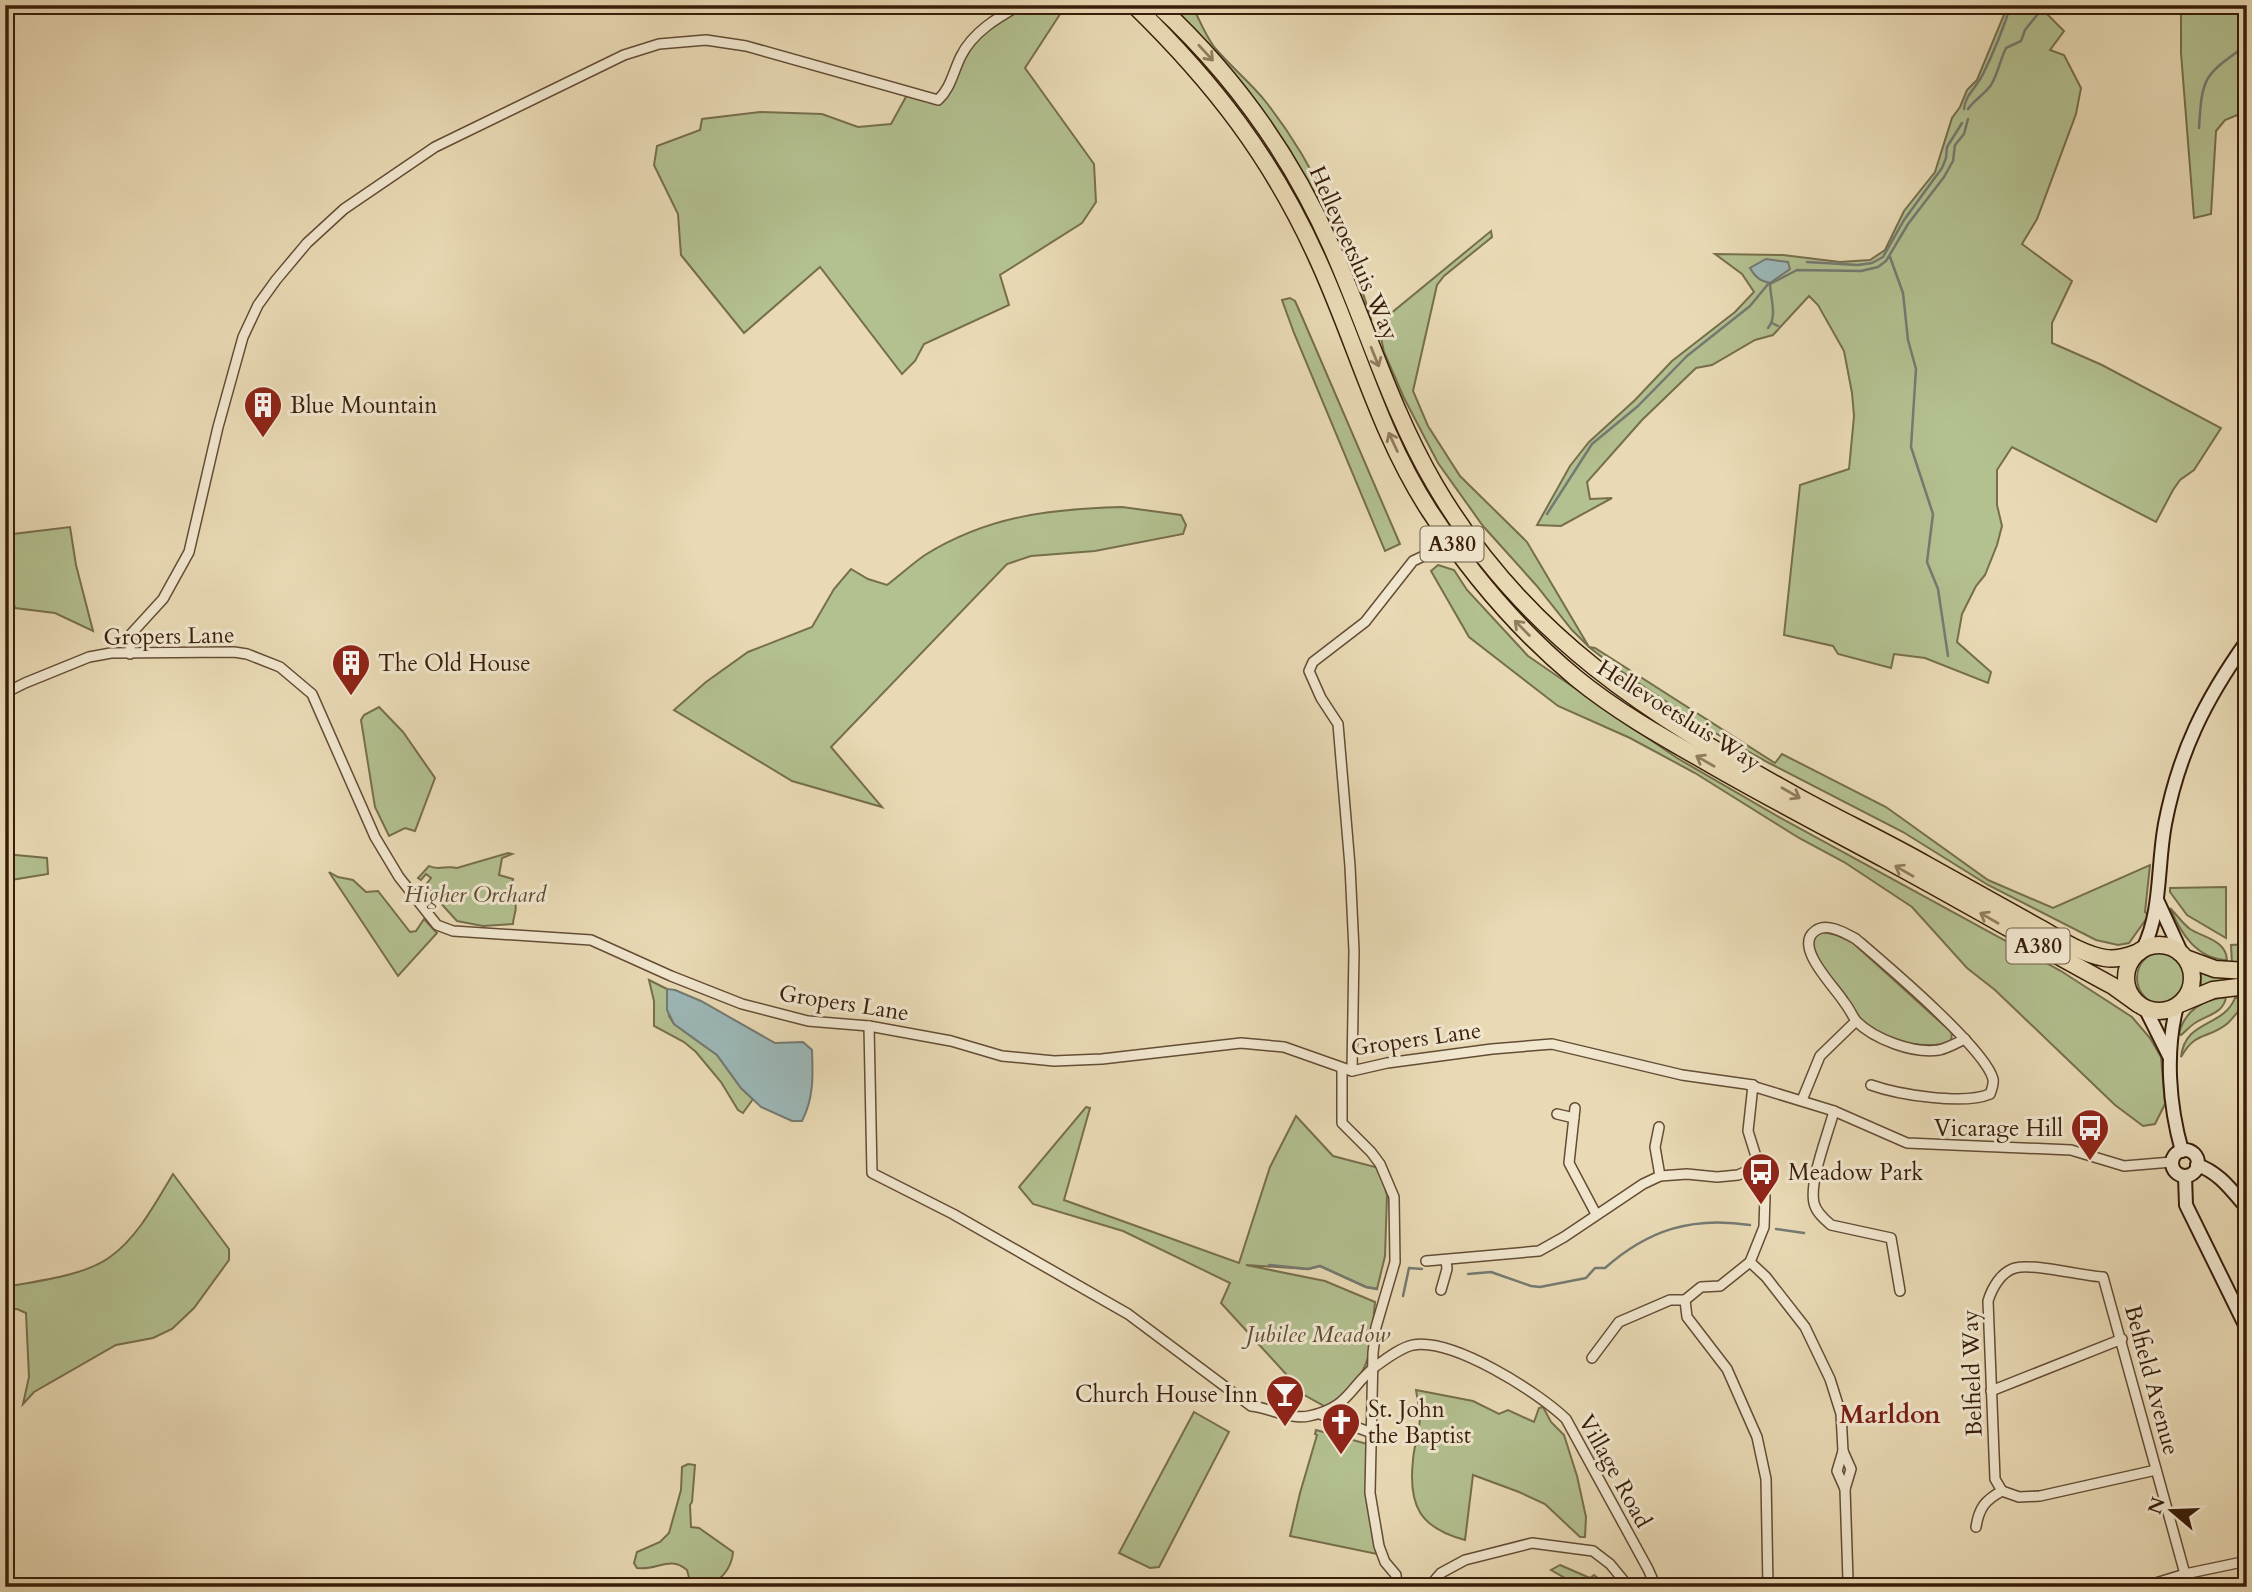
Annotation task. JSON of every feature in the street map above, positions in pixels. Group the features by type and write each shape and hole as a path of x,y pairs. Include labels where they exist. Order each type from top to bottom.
{"highway":[{"name":"Hellevoetsluis Way","path":"1134,5 1218,94 1268,165 1296,213 1320,263 1376,406 1426,506 1451,543 1518,624 1576,678 1638,722 1777,803 1888,861 2113,986 2142,1006"},
{"name":"Hellevoetsluis Way","path":"1158,5 1225,73 1286,158 1318,217 1393,403 1422,463 1483,557 1548,629 1634,698 1800,798 1921,861 2072,946 2105,958 2119,959 2141,950"},
{"path":"2247,971 2215,969 2164,946 2155,945 2141,950 2129,964 2126,981 2128,990 2142,1006 2163,1011 2213,990 2247,986"},
{"path":"2179,1004 2192,984 2193,974 2185,956"}],"street":[{"path":"130,654 131,634 148,619 163,599 189,552 221,415 243,337 253,316 276,280 307,243 344,209 435,147 624,55 659,44 706,40 746,46 938,100 947,91 962,53 976,35 994,20 1020,5"},
{"path":"1397,1587 1396,1575 1385,1562 1376,1534 1370,1493 1376,1327 1395,1262 1394,1197 1376,1158 1342,1123 1354,951 1349,853 1338,724 1321,698 1309,671 1313,662 1365,622 1413,561 1451,543"},
{"path":"2141,950 2151,933 2158,902 2159,862 2165,823 2187,746 2203,709 2247,641"},
{"name":"Gropers Lane","path":"5,693 89,657 111,653 196,651 247,654 280,667 312,694 375,837 399,877 437,925 453,932 591,940 742,1004 808,1021 869,1026 951,1041 1002,1056 1054,1061 1102,1059 1241,1043 1284,1046 1347,1070 1492,1048 1552,1044 1682,1075 1753,1086"},
{"path":"2158,902 2185,956"},
{"path":"1871,1086 1920,1096 1979,1099 1990,1094 1993,1087 1990,1073 1965,1039 1856,939 1840,931 1824,927 1817,929 1810,936 1808,947 1815,962 1856,1021 1883,1040 1916,1048 1936,1051 1965,1039"},
{"path":"2179,1004 2172,1027 2169,1056 2176,1132 2182,1151"},
{"path":"2142,1006 2169,1056"},
{"path":"1807,1102 1820,1056 1856,1021"},
{"path":"869,1026 872,1173 953,1214 1128,1314 1251,1406 1273,1409 1295,1417 1320,1414 1373,1433"},
{"path":"1724,1080 1834,1111 1907,1143 2071,1150 2123,1166 2172,1162"},
{"path":"1592,1358 1619,1322 1670,1300 1685,1300 1701,1287 1720,1286 1750,1262 1764,1227 1765,1197 1748,1131 1753,1086"},
{"path":"1834,1111 1818,1166 1814,1205 1831,1225 1891,1238 1900,1291"},
{"path":"1557,1114 1574,1113 1569,1163 1597,1214"},
{"path":"1660,1176 1655,1147 1658,1132 1670,1139"},
{"path":"2182,1151 2193,1154 2197,1165 2194,1172 2185,1176 2177,1173 2172,1162 2175,1155 2182,1151"},
{"path":"2197,1165 2207,1168 2222,1179 2247,1208"},
{"path":"1426,1261 1539,1251 1643,1184 1660,1176 1738,1175 1759,1166"},
{"path":"2185,1176 2186,1205 2247,1329"},
{"path":"1441,1290 1447,1269 1446,1260"},
{"path":"1750,1262 1805,1328 1819,1354 1841,1414 1843,1451 1851,1469 1845,1489 1848,1580 1843,1587"},
{"name":"Belfield Way","path":"2002,1490 1995,1479 1988,1301 1996,1284 2002,1276 2017,1267 2103,1278"},
{"name":"Belfield Avenue","path":"2103,1278 2185,1574"},
{"path":"1685,1300 1687,1317 1727,1369 1757,1437 1766,1479 1768,1587"},
{"path":"1991,1391 2122,1339"},
{"name":"Village Road","path":"1320,1414 1337,1407 1348,1398 1373,1368 1394,1354 1415,1345 1444,1349 1513,1380 1550,1404 1566,1419 1656,1587"},
{"path":"1976,1527 1980,1509 2002,1490 2019,1497 2040,1496 2156,1470"},
{"path":"1429,1587 1441,1573 1465,1560 1532,1543 1593,1551 1610,1564 1629,1587"},
{"path":"2143,1587 2185,1574 2247,1561"}],"green space":[{"path":"1026,5 1066,5 1025,68 1094,164 1096,202 1082,223 1000,275 1009,305 924,344 915,361 902,374 820,267 744,333 681,255 678,214 654,165 657,146 700,130 702,119 760,112 822,114 858,127 891,124 907,95 940,104 950,93 971,47 985,32"},
{"path":"1164,5 1192,5 1215,48 1260,95 1301,152 1341,233 1371,319 1363,316 1305,188"},
{"path":"2008,5 2048,5 2045,12 2064,31 2050,50 2064,55 2081,88 2076,114 2037,219 2022,244 2072,281 2052,323 2052,343 2102,365 2221,428 2194,470 2180,480 2173,490 2156,522 2012,447 1997,470 1997,505 2002,526 1997,545 1985,575 1976,586 1962,614 1957,642 1991,672 1988,683 1925,658 1894,654 1891,668 1838,654 1833,646 1784,635 1800,485 1849,469 1854,416 1844,351 1818,305 1809,296 1773,335 1755,340 1712,365 1696,368 1642,420 1587,482 1590,499 1612,498 1561,526 1537,525 1570,466 1589,442 1672,361 1735,312 1754,292 1742,274 1715,254 1783,255 1840,262 1870,260 1885,250 1904,211 1935,172 1952,118 1967,90 1977,80"},
{"path":"2181,5 2247,5 2247,111 2225,120 2216,131 2211,214 2194,218 2181,53"},
{"path":"1491,231 1492,237 1444,276 1437,285 1413,391 1428,426 1460,476 1527,542 1589,647 1483,526 1438,463 1404,398 1384,352 1378,324"},
{"path":"1290,298 1295,301 1400,544 1385,551 1294,333 1282,300"},
{"path":"1122,507 1181,515 1186,525 1183,534 1095,551 1031,556 1007,564 831,747 882,807 792,781 674,710 706,682 748,652 812,627 834,589 851,569 868,579 887,585 925,555 972,531 996,523 1045,513"},
{"path":"70,527 76,565 93,631 55,613 15,608 5,570 5,535"},
{"path":"1438,565 1454,570 1467,590 1528,656 1677,758 1786,821 2061,971 2132,1017 2150,1038 2161,1057 2165,1104 2155,1124 2143,1126 2115,1105 1995,990 1967,968 1912,907 1844,862 1799,838 1695,773 1630,738 1558,706 1469,637 1431,571"},
{"path":"1589,647 1595,648 1775,763 1782,754 1886,807 1988,880 2053,908 2150,865 2145,912 2149,915 2129,943 2118,945 2096,940 1988,885 1903,832 1699,724"},
{"path":"379,707 403,732 435,778 415,831 405,828 389,836 375,807 361,720 364,715"},
{"path":"5,854 47,858 48,874 5,881"},
{"name":"Higher Orchard","path":"512,854 502,858 499,875 513,879 510,898 516,907 513,924 483,926 457,921 425,886 431,878 426,874 421,880 418,878 429,866 457,868"},
{"path":"329,872 353,880 366,892 378,891 410,932 416,931 424,919 437,933 398,976"},
{"path":"2226,887 2226,938 2187,915 2170,892 2170,888"},
{"path":"2170,908 2190,929 2219,944 2226,953 2227,960 2207,955 2191,943"},
{"path":"1823,932 1852,942 1949,1030 1952,1034 1951,1040 1933,1045 1911,1044 1879,1034 1866,1025 1816,958 1812,949 1813,941 1815,935"},
{"path":"2247,944 2247,965 2232,964 2231,945"},
{"path":"2164,951 2183,959 2191,978 2183,997 2164,1005 2145,997 2137,978 2145,959"},
{"path":"2201,971 2247,977 2247,981 2201,987"},
{"path":"649,980 667,989 669,1016 674,1024 717,1055 741,1088 753,1099 743,1113 738,1110 721,1082 696,1052 684,1042 654,1026 654,1001"},
{"path":"2226,997 2222,1007 2193,1024 2181,1035 2179,1033 2186,1018 2196,1007"},
{"path":"2235,998 2247,998 2247,1009 2240,1009 2221,1028 2197,1039 2181,1057 2189,1036 2222,1015"},
{"name":"Jubilee Meadow","path":"1086,1107 1090,1108 1064,1200 1239,1263 1270,1167 1296,1116 1333,1156 1379,1168 1387,1195 1385,1256 1377,1289 1366,1287 1320,1266 1308,1269 1246,1265 1325,1281 1375,1302 1370,1350 1361,1374 1353,1385 1326,1407 1290,1387 1286,1374 1221,1303 1230,1283 1123,1231 1033,1204 1019,1187"},
{"path":"173,1174 229,1249 229,1260 194,1308 172,1329 153,1338 116,1345 34,1392 23,1404 29,1377 26,1313 17,1309 5,1309 5,1287 74,1273 110,1257 138,1229"},
{"path":"1416,1390 1473,1401 1499,1414 1508,1410 1534,1422 1539,1408 1543,1407 1551,1422 1564,1435 1586,1517 1585,1537 1580,1537 1545,1504 1473,1475 1465,1540 1427,1522 1415,1502 1413,1490 1413,1460 1420,1417"},
{"path":"1194,1412 1229,1432 1159,1567 1150,1568 1119,1553"},
{"path":"1316,1430 1371,1445 1368,1504 1377,1554 1290,1536 1317,1435"},
{"path":"695,1465 690,1505 691,1527 699,1528 733,1552 727,1570 711,1587 694,1585 687,1570 675,1564 637,1568 634,1563 637,1552 660,1542 669,1533 681,1490 682,1467"},
{"path":"1560,1565 1590,1578 1594,1575 1609,1587 1581,1587 1551,1570"}],"water":[{"path":"1766,259 1788,262 1790,269 1770,283 1763,281 1750,268"},
{"path":"667,989 701,1001 775,1043 803,1042 812,1050 811,1095 802,1121 792,1121 761,1107 741,1088 717,1055 674,1024 667,1010"}],"waterway":[{"path":"1964,109 1991,57 2011,5"},
{"path":"1968,109 1991,85 2006,48 2021,41 2025,30 2045,5"},
{"path":"2199,128 2202,97 2208,78 2222,63 2247,45"},
{"path":"1770,284 1797,270 1861,271 1878,267 1886,261 1908,224 1944,177 1953,161 1955,145 1964,134 1968,119"},
{"path":"1807,262 1858,265 1872,263 1883,257 1904,220 1942,168 1947,147 1962,123"},
{"path":"1890,257 1903,293 1908,340 1916,369 1911,447 1933,514 1927,562 1938,589 1948,656"},
{"path":"1547,514 1592,444 1638,406 1687,356 1750,306 1769,283"},
{"path":"1768,328 1773,318 1770,283"},
{"path":"1772,323 1778,326"},
{"path":"1468,1274 1491,1272 1540,1287 1586,1278 1595,1268 1605,1268 1638,1244 1672,1229 1709,1223 1750,1225"},
{"path":"1776,1229 1804,1233"},
{"path":"1269,1265 1308,1269 1320,1266 1366,1287 1377,1289"},
{"path":"1403,1296 1409,1268 1422,1269"}],"place":[{"name":"Blue Mountain","path":"263,439"},
{"name":"The Old House","path":"351,697"},
{"name":"Vicarage Hill","path":"2090,1162"},
{"name":"Meadow Park","path":"1761,1206"},
{"name":"Church House Inn","path":"1285,1428"},
{"name":"St. John the Baptist","path":"1341,1456"}],"district":[{"name":"Marldon","path":"1890,1414"}]}
